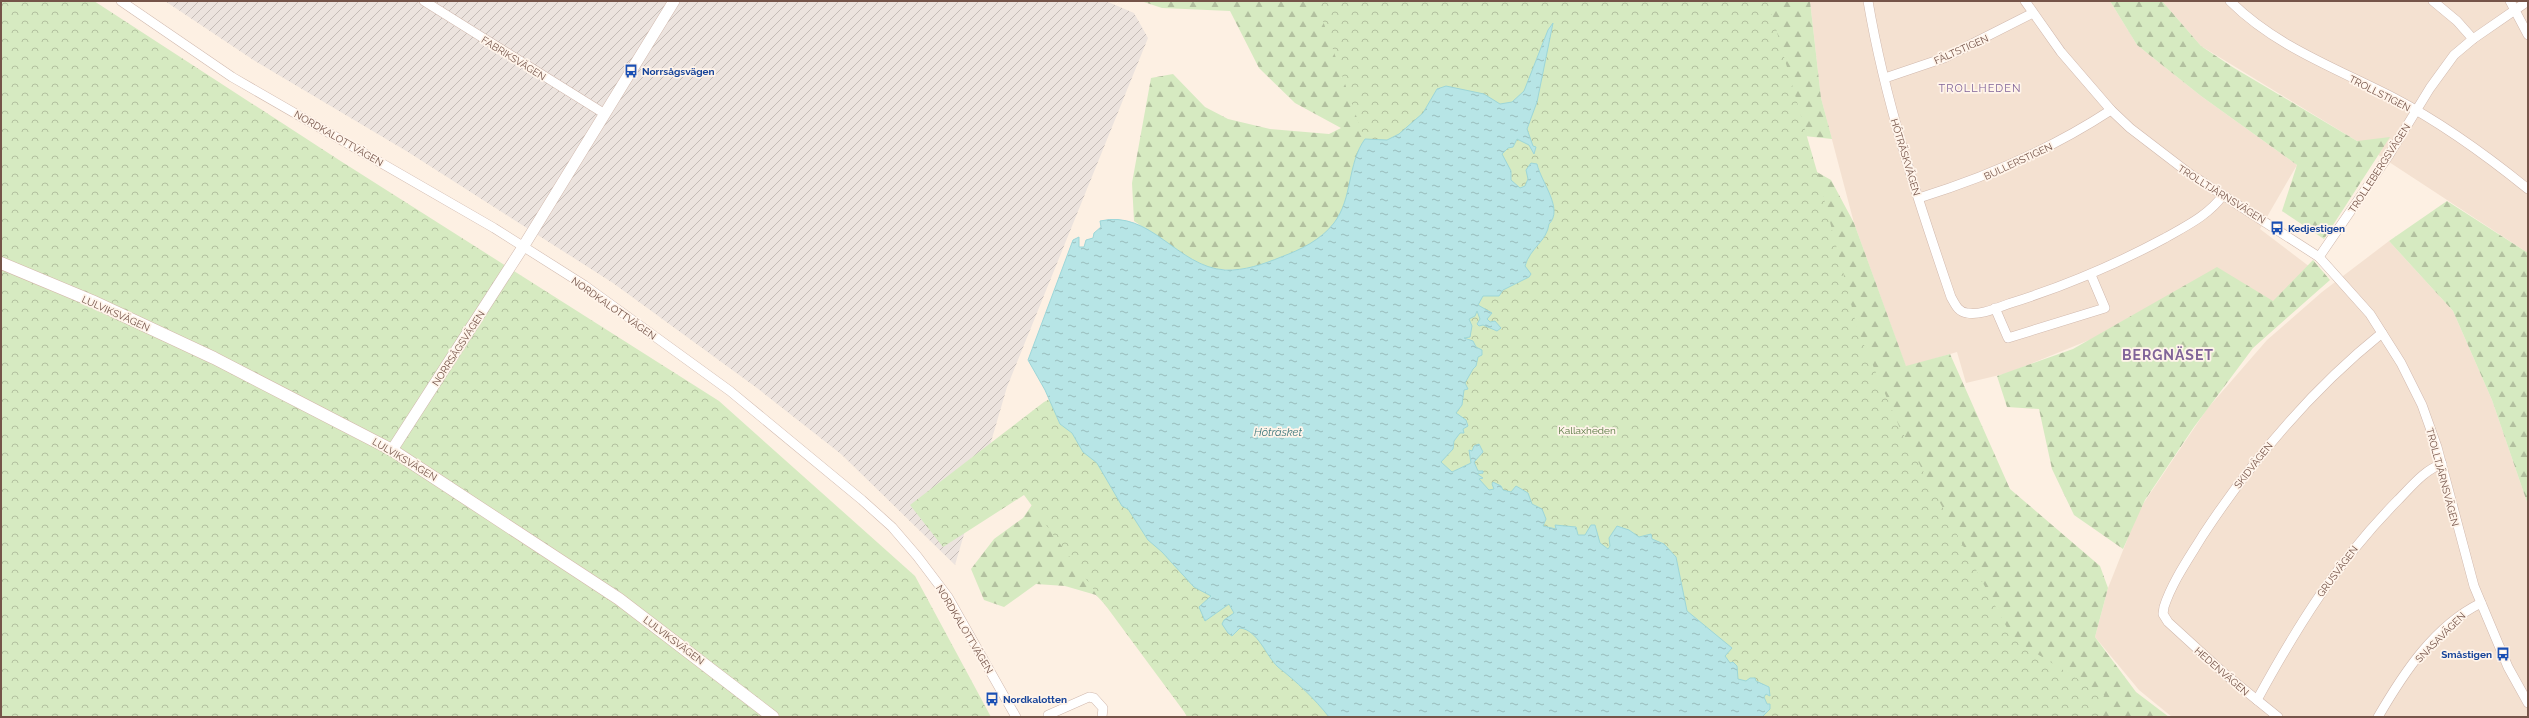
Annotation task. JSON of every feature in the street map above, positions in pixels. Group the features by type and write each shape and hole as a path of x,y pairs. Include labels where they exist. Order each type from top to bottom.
{"main road":[{"name":"LULVIKSVÄGEN","path":"1,263 92,301 214,358 392,450 619,599 773,717"}],"street":[{"name":"NORDKALOTTVÄGEN","path":"121,1 232,77 523,247 584,286 730,391 892,527 948,597 1016,717"},
{"name":"FABRIKSVÄGEN","path":"424,1 605,114"},
{"name":"NORRSÅGSVÄGEN","path":"392,450 523,247 674,1"},
{"name":"HÖTRÄSKVÄGEN","path":"1868,1 1892,111 1951,297 1958,308 1972,314 1994,308"},
{"name":"TROLLTJÄRNSVÄGEN","path":"2025,1 2061,52 2110,110 2158,152 2319,257 2358,300 2382,333 2401,363 2422,404 2442,464 2462,546 2481,603 2508,667 2528,703"},
{"name":"TROLLSTIGEN","path":"2230,1 2257,24 2299,51 2416,110 2496,163 2528,189"},
{"path":"2434,1 2457,21 2473,39"},
{"path":"2510,1 2528,35"},
{"name":"TROLLEBERGSVÄGEN","path":"2319,257 2389,155 2416,110 2454,55 2473,39 2528,1"},
{"name":"FÄLTSTIGEN","path":"1885,78 1944,58 2033,12"},
{"name":"BULLERSTIGEN","path":"1919,198 1968,183 2031,156 2110,110"},
{"path":"2091,275 2105,308 2008,338 1994,308 2091,275 2144,249 2209,211 2223,195"},
{"name":"SKIDVÄGEN","path":"2168,622 2163,614 2168,596 2193,552 2247,472 2316,392 2382,333"},
{"name":"GRUSVÄGEN","path":"2256,700 2307,612 2336,571 2368,531 2414,484 2434,466 2442,464"},
{"name":"SNASAVÄGEN","path":"2378,717 2397,684 2426,647 2467,609 2481,603"},
{"name":"HEDENVÄGEN","path":"2168,622 2256,700 2278,717"},
{"path":"1048,715 1089,697 1099,702 1103,708 1102,717"}],"shaded area":[{"path":"165,1 1106,1 1134,13 1148,38 1007,387 955,565 841,454 757,388 613,283 408,152 255,61"},
{"path":"1810,1 2110,1 2137,45 2201,96 2297,165 2260,229 2310,267 2268,309 2119,328 2008,373 1966,383 1957,352 1906,367 1854,223 1821,98"},
{"path":"2162,1 2528,1 2528,253 2357,141 2201,46"},
{"path":"2389,241 2453,311 2492,400 2528,505 2528,717 2172,717 2139,690 2095,637 2108,588 2139,510 2207,409 2267,340 2322,292"}],"green space":[{"path":"1,1 94,1 339,160 719,401 915,576 991,717 1,717"},
{"path":"1141,1 1553,1 1350,181 1343,208 1334,223 1324,234 1310,244 1275,261 1238,269 1221,269 1196,262 1134,221 1132,183 1151,78 1173,74 1205,107 1228,119 1270,129 1329,134 1341,128 1295,103 1259,68 1230,11 1162,8"},
{"name":"Kallaxheden","path":"1316,1 1768,1 1818,175 1858,331 1899,426 2013,639 2104,695 2098,717 1188,717 1024,495 943,547 910,505 1044,402 1392,218"},
{"path":"1663,1 1810,1 1821,98 1832,139 1786,134"},
{"path":"2110,1 2162,1 2201,46 2234,68 2357,141 2390,137 2324,239 2282,211 2297,165 2201,96 2137,45"},
{"path":"1785,154 1831,180 1854,223 1906,366 1950,354 2010,489 2100,566 2108,588 2095,637 2136,692 2169,717 1801,717"},
{"path":"2447,201 2528,253 2528,505 2492,400 2453,311 2389,241"},
{"path":"2313,260 2330,280 2253,348 2194,427 2145,500 2123,549 2074,515 2052,469 2039,409 2007,407 1997,376 2073,349 2217,267 2273,301"},
{"path":"1040,493 1281,717 1187,717 1160,663 1096,595 1065,586 1036,584 1004,607 984,600 971,569 994,539 1023,518"}],"water":[{"name":"Höträsket","path":"1553,23 1537,102 1527,129 1533,146 1536,147 1534,154 1529,145 1517,139 1513,147 1508,148 1502,154 1511,171 1511,180 1520,188 1525,186 1528,179 1526,170 1531,163 1537,164 1553,203 1553,218 1542,240 1527,260 1525,266 1531,274 1529,277 1503,290 1499,296 1483,296 1478,305 1492,313 1487,319 1490,322 1495,321 1501,328 1497,331 1483,325 1479,326 1477,324 1480,319 1477,311 1475,316 1469,319 1472,326 1470,337 1464,338 1473,341 1476,347 1482,350 1482,355 1478,357 1476,366 1465,383 1468,389 1464,390 1462,405 1456,413 1466,420 1468,426 1463,429 1464,433 1460,433 1454,441 1453,449 1441,462 1452,472 1471,463 1469,450 1472,451 1474,446 1479,444 1483,452 1474,462 1478,471 1483,471 1483,473 1477,474 1483,478 1479,479 1489,490 1494,489 1492,484 1493,482 1501,486 1503,490 1511,492 1516,486 1528,493 1532,504 1542,509 1546,519 1543,526 1556,529 1555,525 1576,527 1578,535 1585,535 1591,525 1595,525 1600,543 1608,549 1610,546 1609,538 1617,526 1629,530 1639,537 1651,534 1652,539 1664,544 1676,557 1687,611 1732,648 1725,656 1730,663 1733,662 1737,666 1738,679 1746,681 1750,678 1755,678 1756,681 1769,687 1770,696 1766,694 1764,697 1767,704 1770,704 1770,709 1762,717 1329,717 1305,690 1278,667 1252,633 1240,628 1232,636 1228,633 1222,624 1224,620 1234,613 1229,604 1205,621 1199,607 1211,596 1194,587 1162,552 1148,540 1128,509 1122,506 1097,463 1083,452 1072,433 1060,424 1045,390 1028,360 1073,240 1079,237 1079,247 1084,247 1086,240 1093,238 1094,233 1101,227 1100,221 1118,220 1134,223 1149,230 1192,259 1208,267 1225,270 1254,266 1295,251 1317,239 1334,223 1344,203 1355,159 1365,139 1387,140 1399,134 1423,113 1437,89 1446,86 1484,94 1500,104 1512,102 1524,91 1548,30"}],"place":[{"name":"Norrsågsvägen","path":"631,71"},
{"name":"Kedjestigen","path":"2277,228"},
{"name":"Småstigen","path":"2503,654"},
{"name":"Nordkalotten","path":"992,699"}],"district":[{"name":"TROLLHEDEN","path":"1980,88"},
{"name":"BERGNÄSET","path":"2168,355"}]}
